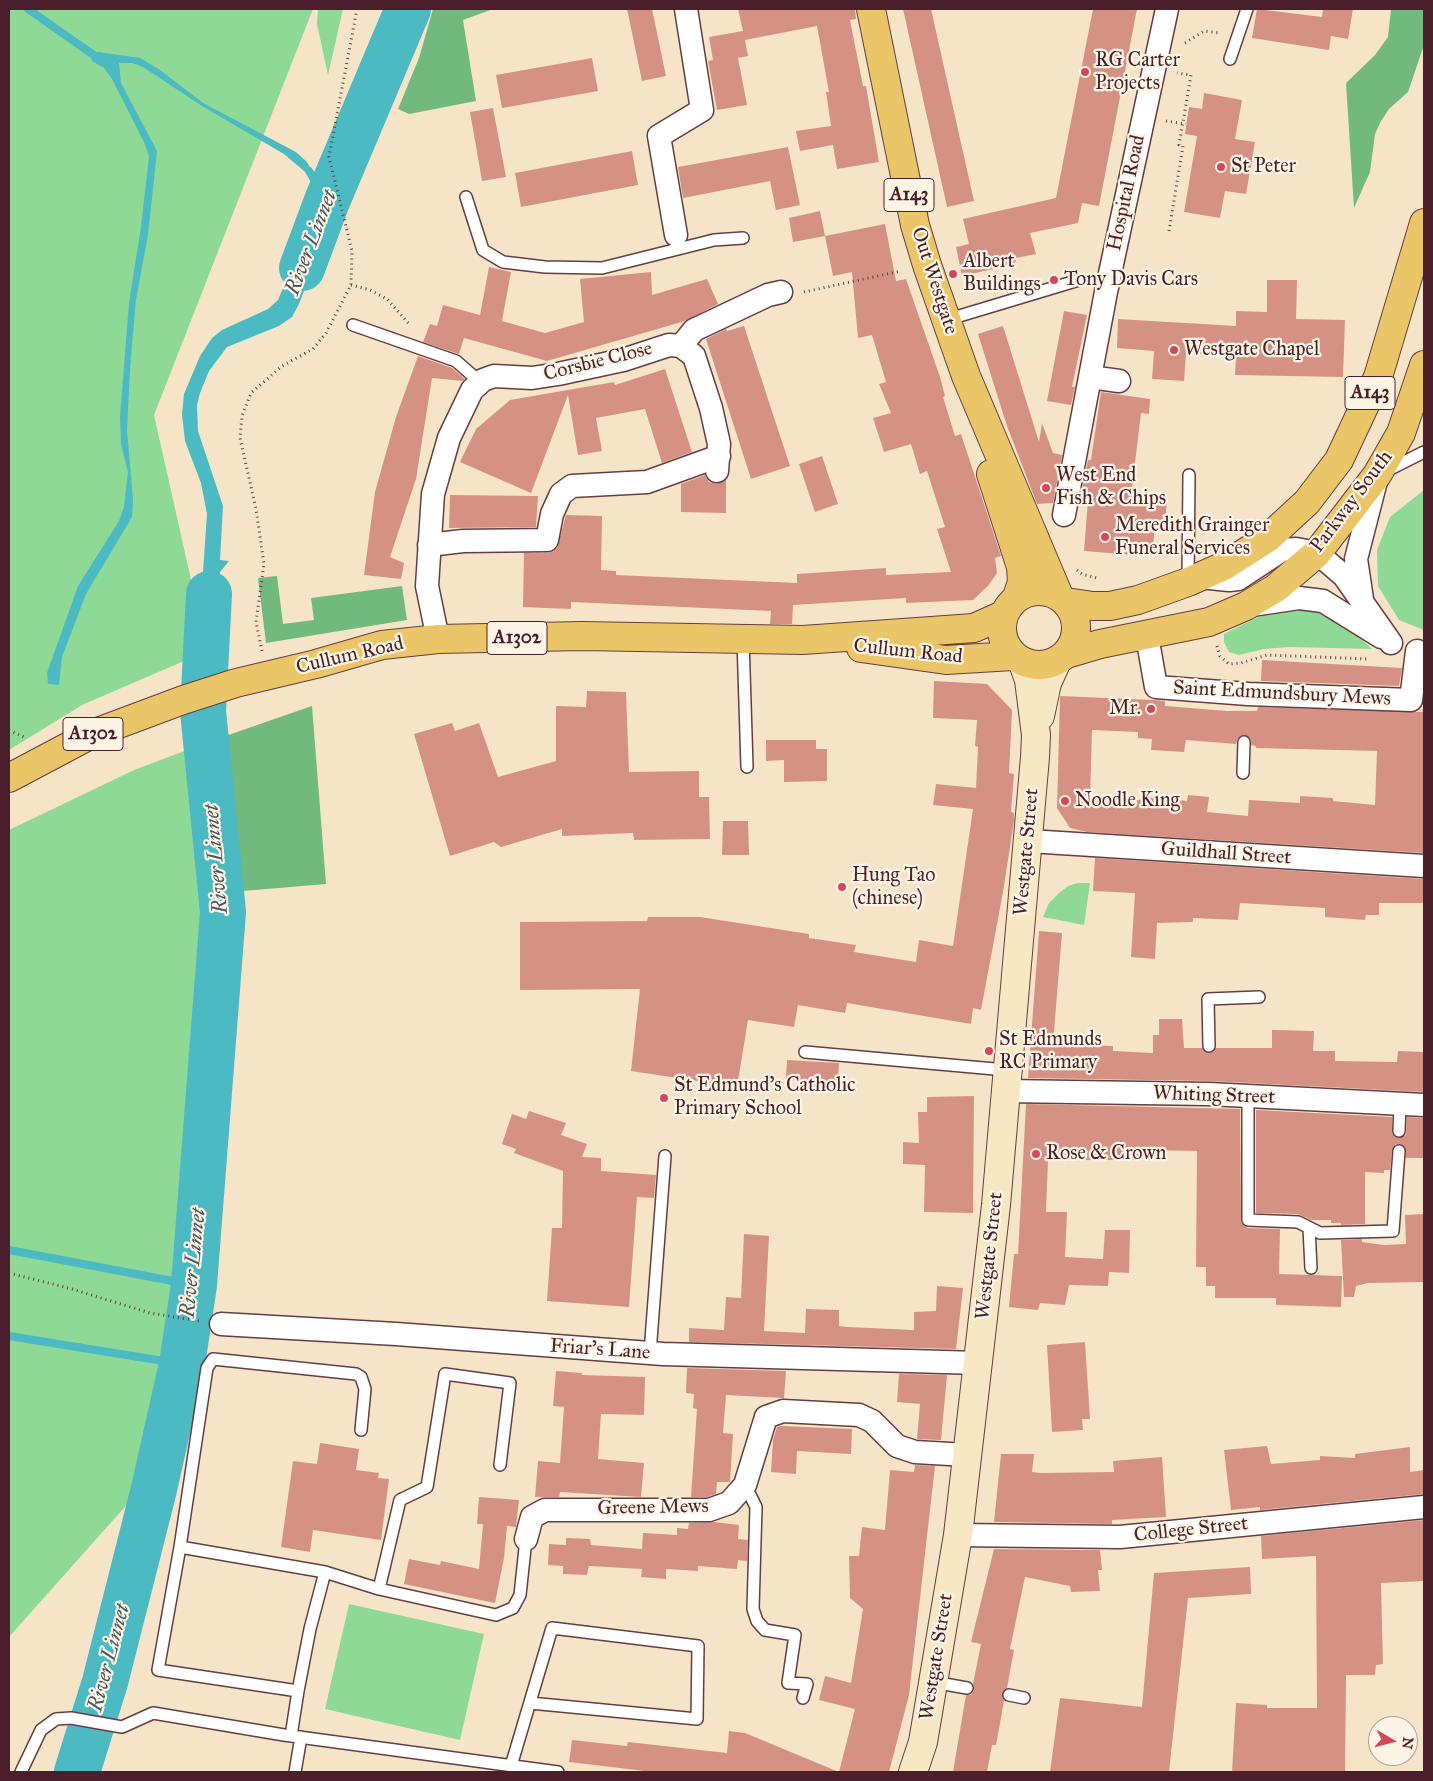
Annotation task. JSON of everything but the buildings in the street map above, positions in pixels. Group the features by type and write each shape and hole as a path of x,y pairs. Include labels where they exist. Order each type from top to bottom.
{"main road":[{"name":"Out Westgate","path":"871,9 915,225 927,265 966,376 1062,599"},
{"name":"Parkway South","path":"1062,599 1093,606 1110,606 1138,600 1194,580 1224,566 1268,538 1307,502 1339,460 1378,377 1424,223"},
{"name":"Parkway South","path":"1061,659 1100,644 1209,622 1246,606 1276,588 1316,553 1377,475 1401,433 1424,365"},
{"name":"Out Westgate","path":"966,376 987,459 1021,566 1022,582 1010,606"},
{"name":"A143","path":"1038,591 1062,599 1072,611 1076,622 1072,645 1061,659 1041,666 1018,660 1002,638 1010,606 1038,591"},
{"name":"Cullum Road","path":"9,778 92,734 183,700 236,683 316,664 382,645 438,639 582,636 803,640 974,628 1010,606"},
{"name":"Cullum Road","path":"803,640 946,660 1018,660"}],"street":[{"path":"680,241 659,136 702,110 686,9"},
{"name":"Hospital Road","path":"1064,515 1090,377 1167,9"},
{"name":"Corsbie Close","path":"681,346 694,330 768,295 782,292"},
{"name":"Corsbie Close","path":"429,545 463,542 547,540 552,514 561,494 572,486 647,482 718,464 720,444 711,408 694,356 681,346 669,344 623,360 558,374 532,378 494,376 480,382"},
{"path":"1090,377 1118,381"},
{"path":"438,639 427,586 433,494 449,438 472,390 480,382"},
{"path":"1362,602 1356,559 1377,475"},
{"path":"1194,580 1238,579 1282,550 1296,549 1316,553 1344,576 1362,602 1382,650"},
{"path":"1246,606 1299,598 1323,601 1382,650 1421,652"},
{"name":"Saint Edmundsbury Mews","path":"1147,636 1156,687 1247,700 1411,700 1421,652"},
{"name":"Westgate Street","path":"913,1772 923,1742 958,1535 979,1363 996,1205 1005,1081 1029,841 1036,735 1047,683 1061,659"},
{"name":"Westgate Street","path":"1018,660 1029,680 1036,735"},
{"name":"Guildhall Street","path":"1029,841 1424,866"},
{"name":"Whiting Street","path":"1005,1081 1209,1089 1248,1097 1424,1105"},
{"name":"Friar's Lane","path":"210,1323 396,1334 650,1353 979,1363"},
{"name":"Greene Mews","path":"526,1540 532,1518 545,1510 709,1510 729,1503 745,1485 766,1417 783,1410 859,1415 872,1421 897,1446 915,1452 967,1454"},
{"name":"College Street","path":"958,1535 1120,1537 1424,1507"}],"lane":[{"path":"1230,59 1247,9"},
{"path":"466,197 483,250 503,262 545,267 602,268 680,241 743,238"},
{"path":"946,320 1079,280"},
{"path":"353,325 456,361 480,382"},
{"path":"1377,475 1424,452"},
{"path":"1189,475 1194,580"},
{"path":"743,639 746,767"},
{"path":"1243,773 1244,742"},
{"path":"1209,1046 1208,999 1259,997"},
{"path":"805,1052 1005,1081"},
{"path":"1248,1097 1248,1220 1298,1222 1320,1233 1393,1231 1398,1151"},
{"path":"1399,1131 1400,1104"},
{"path":"650,1353 665,1156"},
{"path":"1309,1228 1311,1268"},
{"path":"298,1691 158,1670 180,1547 208,1368 213,1359 356,1374 361,1377 365,1389 361,1430"},
{"path":"379,1589 400,1500 427,1487 445,1374 510,1383 500,1465"},
{"path":"745,1485 756,1507 753,1609 757,1622 765,1630 795,1635 788,1683 807,1684 804,1698"},
{"path":"180,1547 325,1572 379,1589 496,1615 512,1608 520,1595 526,1540"},
{"path":"295,1772 298,1691 310,1629 325,1572"},
{"path":"511,1766 552,1628 698,1646 697,1719 530,1703"},
{"path":"933,1682 968,1688"},
{"path":"1009,1695 1024,1698"},
{"path":"21,1772 41,1730 56,1719 71,1718 122,1726 153,1714 296,1737 558,1772"}],"path":[{"path":"276,672 264,663 256,622 264,564 256,509 240,438 242,416 251,393 282,366 313,348 326,333 351,285 352,251 329,157 357,9"},
{"path":"1169,231 1183,146 1179,145 1191,75 1177,73 1175,82"},
{"path":"1169,111 1167,121 1184,124"},
{"path":"782,292 796,294 927,265"},
{"path":"1076,568 1082,574 1105,578"},
{"path":"1214,639 1220,656 1229,664 1241,663 1267,655 1368,659 1382,650"},
{"path":"9,1273 172,1318 210,1323"}],"green space":[{"path":"9,9 313,9 154,415 207,651 82,705 9,750"},
{"path":"318,9 343,9 328,75 317,24"},
{"path":"433,9 493,9 463,20 476,101 409,114 398,109 419,58"},
{"path":"1391,9 1424,9 1424,45 1408,92 1389,109 1375,134 1370,172 1354,208 1346,83 1375,55 1388,37"},
{"path":"1424,490 1424,630 1399,620 1378,586 1377,550 1390,517"},
{"path":"277,576 283,624 314,620 311,598 402,586 407,620 266,643 258,578"},
{"path":"1312,608 1339,620 1372,649 1289,647 1264,649 1239,655 1229,652 1224,642 1224,634 1268,612"},
{"path":"312,706 326,884 207,894 211,741"},
{"path":"211,741 203,1054 175,1306 139,1491 9,1637 9,830 134,770"},
{"path":"1078,883 1090,883 1084,925 1043,917 1049,903 1059,893 1068,886"},
{"path":"349,1604 484,1634 460,1740 325,1709"}],"water":[{"path":"396,9 417,9 349,202 339,164"},
{"path":"91,51 140,58 160,70 203,103 296,152 307,162 318,182 329,225 299,304 292,317 279,326 227,347 209,371 200,393 197,405 198,431 223,506 220,560 229,561 220,572 214,655 197,659 207,514 201,483 185,441 182,414 184,394 200,356 212,338 222,330 268,309 278,300 311,222 313,196 317,182 284,154 202,106 143,67 132,63 119,63 121,83 157,151 148,235 136,299 130,368 127,430 133,500 132,517 86,594 62,657 59,685 48,684 47,673 78,586 119,521 124,507 128,472 121,444 120,417 129,303 141,227 149,156 144,142 112,79 104,68 92,61"}],"waterway":[{"path":"28,9 95,56 99,56"},
{"name":"River Linnet","path":"302,268 327,201 408,9"},
{"path":"309,171 327,201"},
{"name":"River Linnet","path":"77,1772 105,1682 154,1489 182,1364 194,1285 223,912 203,711 209,594"},
{"path":"9,1250 194,1285"},
{"path":"9,1336 182,1364"}],"place":[{"name":"RG Carter Projects","path":"1085,72"},
{"name":"St Peter","path":"1221,167"},
{"name":"Albert Buildings","path":"953,274"},
{"name":"Tony Davis Cars","path":"1054,280"},
{"name":"Westgate Chapel","path":"1174,350"},
{"name":"West End Fish & Chips","path":"1046,488"},
{"name":"Meredith Grainger Funeral Services","path":"1105,537"},
{"name":"Mr.","path":"1151,709"},
{"name":"Noodle King","path":"1065,801"},
{"name":"Hung Tao (chinese)","path":"842,887"},
{"name":"St Edmunds RC Primary","path":"989,1051"},
{"name":"St Edmund's Catholic Primary School","path":"664,1098"},
{"name":"Rose & Crown","path":"1036,1154"}]}
